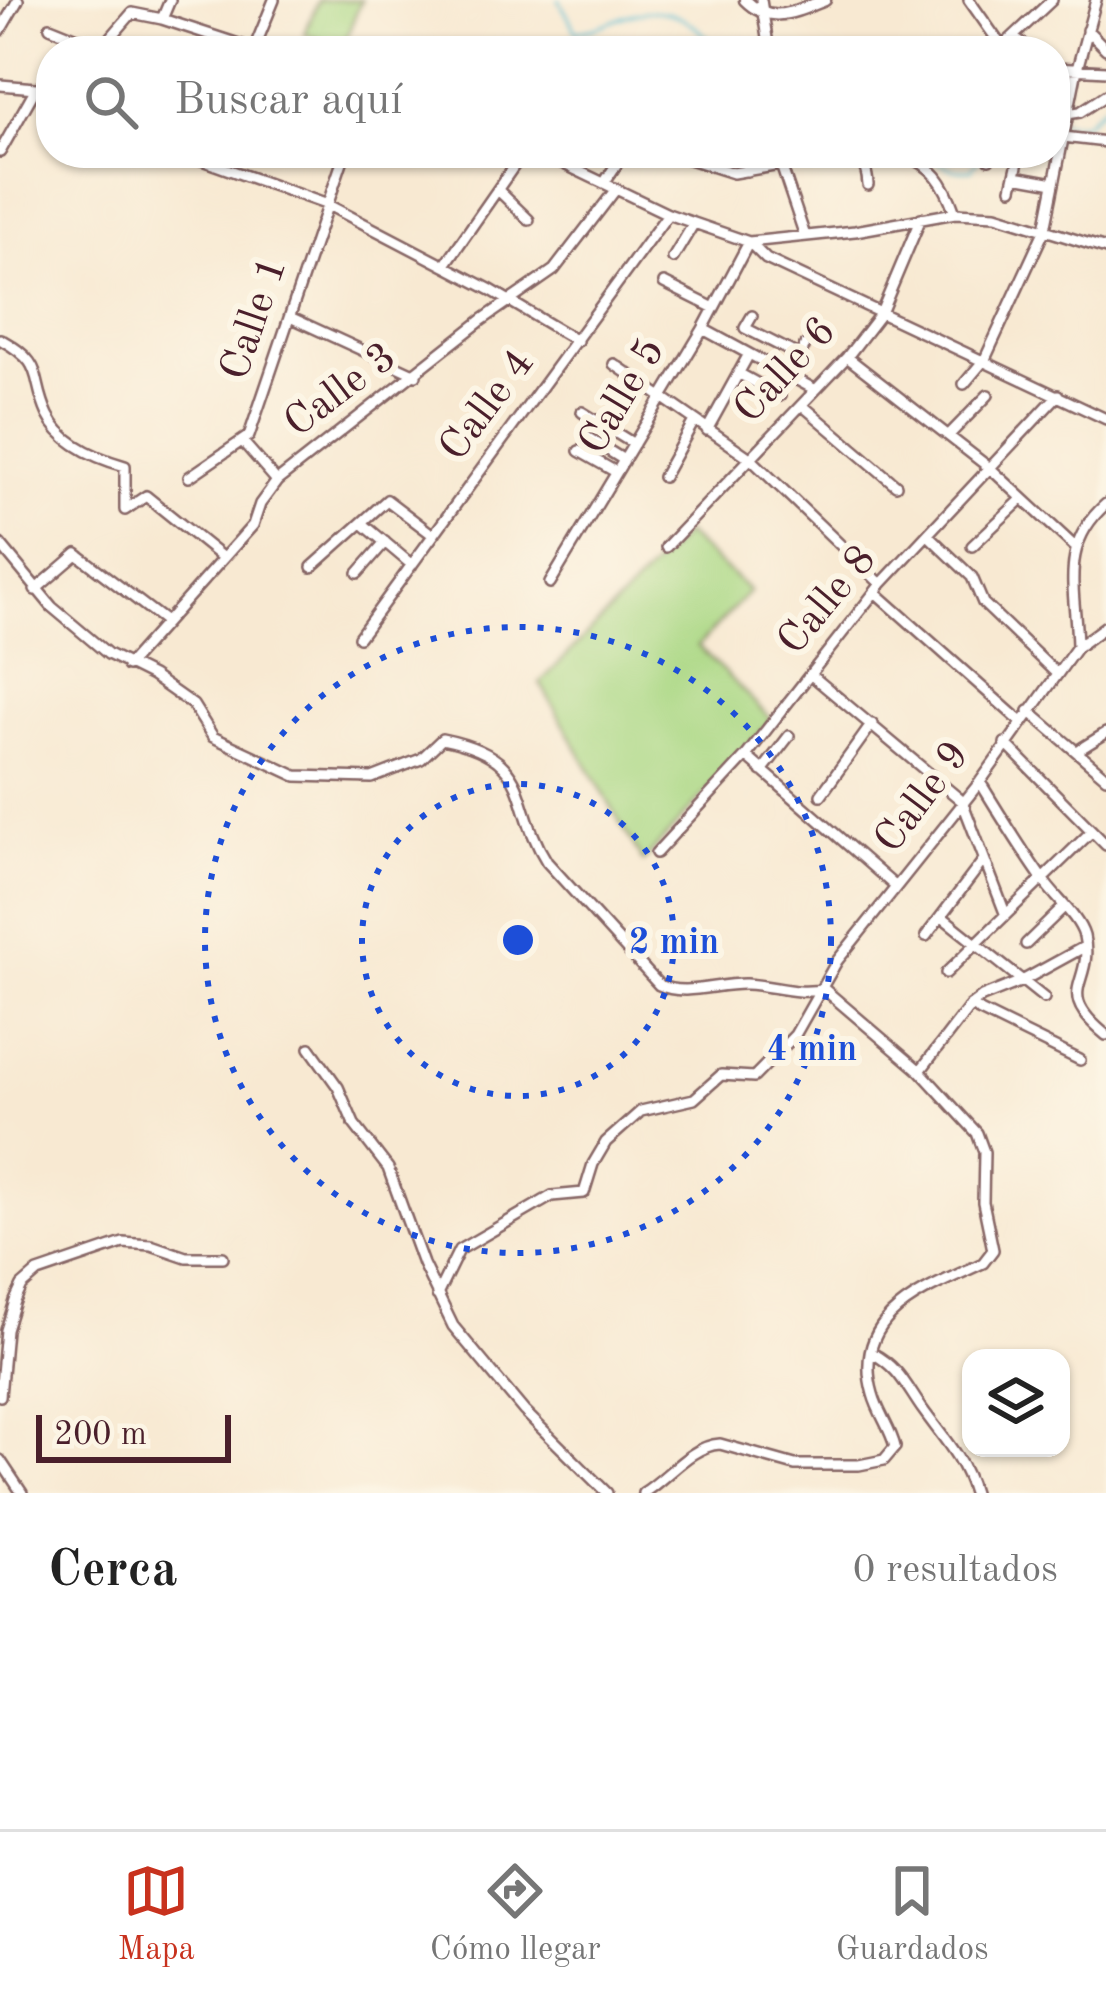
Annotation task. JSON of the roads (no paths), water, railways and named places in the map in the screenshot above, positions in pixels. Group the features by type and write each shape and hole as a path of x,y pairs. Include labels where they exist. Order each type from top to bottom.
{"main road":[{"path":"745,0 784,15 825,0"}],"street":[{"path":"0,31 18,0"},
{"path":"123,0 132,13 214,36"},
{"path":"162,19 170,0"},
{"path":"262,36 274,0"},
{"path":"969,0 995,36"},
{"path":"1070,98 1096,0"},
{"path":"1014,36 1050,1"},
{"path":"113,36 132,13"},
{"path":"50,27 70,36"},
{"path":"1087,30 1106,49"},
{"path":"1070,69 1106,70"},
{"path":"0,85 36,88 0,152"},
{"path":"1070,121 1106,94"},
{"path":"1070,130 1106,142"},
{"path":"224,168 328,205 578,341"},
{"name":"Calle 1","path":"189,477 249,436 340,168"},
{"path":"445,265 514,168"},
{"path":"572,168 668,214 749,242 955,213 996,214 1106,249"},
{"path":"604,183 614,168"},
{"path":"717,168 733,173 767,168"},
{"path":"781,168 805,236"},
{"path":"867,168 868,185"},
{"path":"931,168 945,183 955,213"},
{"path":"1016,168 1013,182 1054,183"},
{"path":"964,384 985,358 1046,230 1056,168"},
{"name":"Calle 3","path":"127,666 253,525 260,504 277,481 554,269 616,189"},
{"path":"499,191 529,220"},
{"name":"Calle 4","path":"359,637 668,214"},
{"name":"Calle 6","path":"666,547 847,357 881,314 921,218"},
{"path":"673,258 694,223"},
{"path":"749,242 766,259 1106,418"},
{"name":"Calle 5","path":"550,583 703,328 749,242"},
{"path":"664,283 714,308"},
{"path":"752,316 745,328 800,356 805,345"},
{"path":"292,318 416,375"},
{"path":"703,328 814,389"},
{"path":"0,339 21,351 38,373 49,416 77,448 124,466 125,510 146,496 223,558"},
{"path":"764,362 773,343"},
{"path":"707,430 749,354"},
{"path":"847,357 992,469 1074,546"},
{"path":"614,364 750,458 878,588 1020,721"},
{"path":"738,373 779,396"},
{"path":"950,435 988,395"},
{"name":"Calle 8","path":"656,853 746,756 878,588 1058,395"},
{"path":"802,405 896,484"},
{"path":"582,412 634,444"},
{"path":"663,477 694,422"},
{"path":"585,436 624,460"},
{"path":"243,442 277,481"},
{"path":"579,451 616,472"},
{"path":"311,567 387,500 433,535"},
{"path":"972,546 1021,500"},
{"path":"1077,647 1074,546 1082,528 1106,504"},
{"path":"362,523 412,565"},
{"path":"928,536 972,577 983,603 1057,674"},
{"path":"358,573 385,542"},
{"path":"0,544 35,590 107,654 152,676 193,705 213,737 296,776 372,778 421,759 442,739 494,759 510,772 523,795 547,862 658,985 680,989 746,984 808,993 824,989 920,1071 953,1104 982,1144 983,1202 993,1250 983,1263 891,1312 876,1332 874,1398 895,1447 884,1460 860,1465 796,1465 720,1444 707,1445 643,1493"},
{"path":"35,590 77,554 166,622"},
{"name":"Calle 9","path":"437,1295 459,1250 552,1196 584,1193 606,1142 640,1111 694,1099 721,1075 746,1078 760,1072 795,1035 838,961 980,782 1077,647 1106,626"},
{"path":"810,674 962,801 1005,913"},
{"path":"1029,711 1105,774"},
{"path":"821,795 872,724"},
{"path":"1077,751 1106,733"},
{"path":"762,771 789,736"},
{"path":"1005,743 1106,845"},
{"path":"746,756 896,887"},
{"path":"980,782 1042,879 1080,927 1084,947 1077,998 1080,1011 1106,1035"},
{"path":"946,973 1092,831"},
{"path":"926,936 983,861"},
{"path":"1026,944 1064,908"},
{"path":"941,916 1044,998"},
{"path":"920,1071 970,1006 1084,947"},
{"path":"970,1006 1080,1060"},
{"path":"310,1048 338,1087 354,1124 388,1168 437,1295 458,1334 524,1411 607,1493"},
{"path":"0,1396 6,1330 15,1300 22,1286 38,1273 123,1243 152,1245 186,1257 224,1257"},
{"path":"872,1353 902,1375 960,1456 973,1493"},
{"path":"0,1460 22,1493"}],"waterway":[{"path":"559,0 576,31 651,11 677,16 706,36"},
{"path":"1070,123 1084,123 1106,104"},
{"path":"953,168 972,168"}]}
